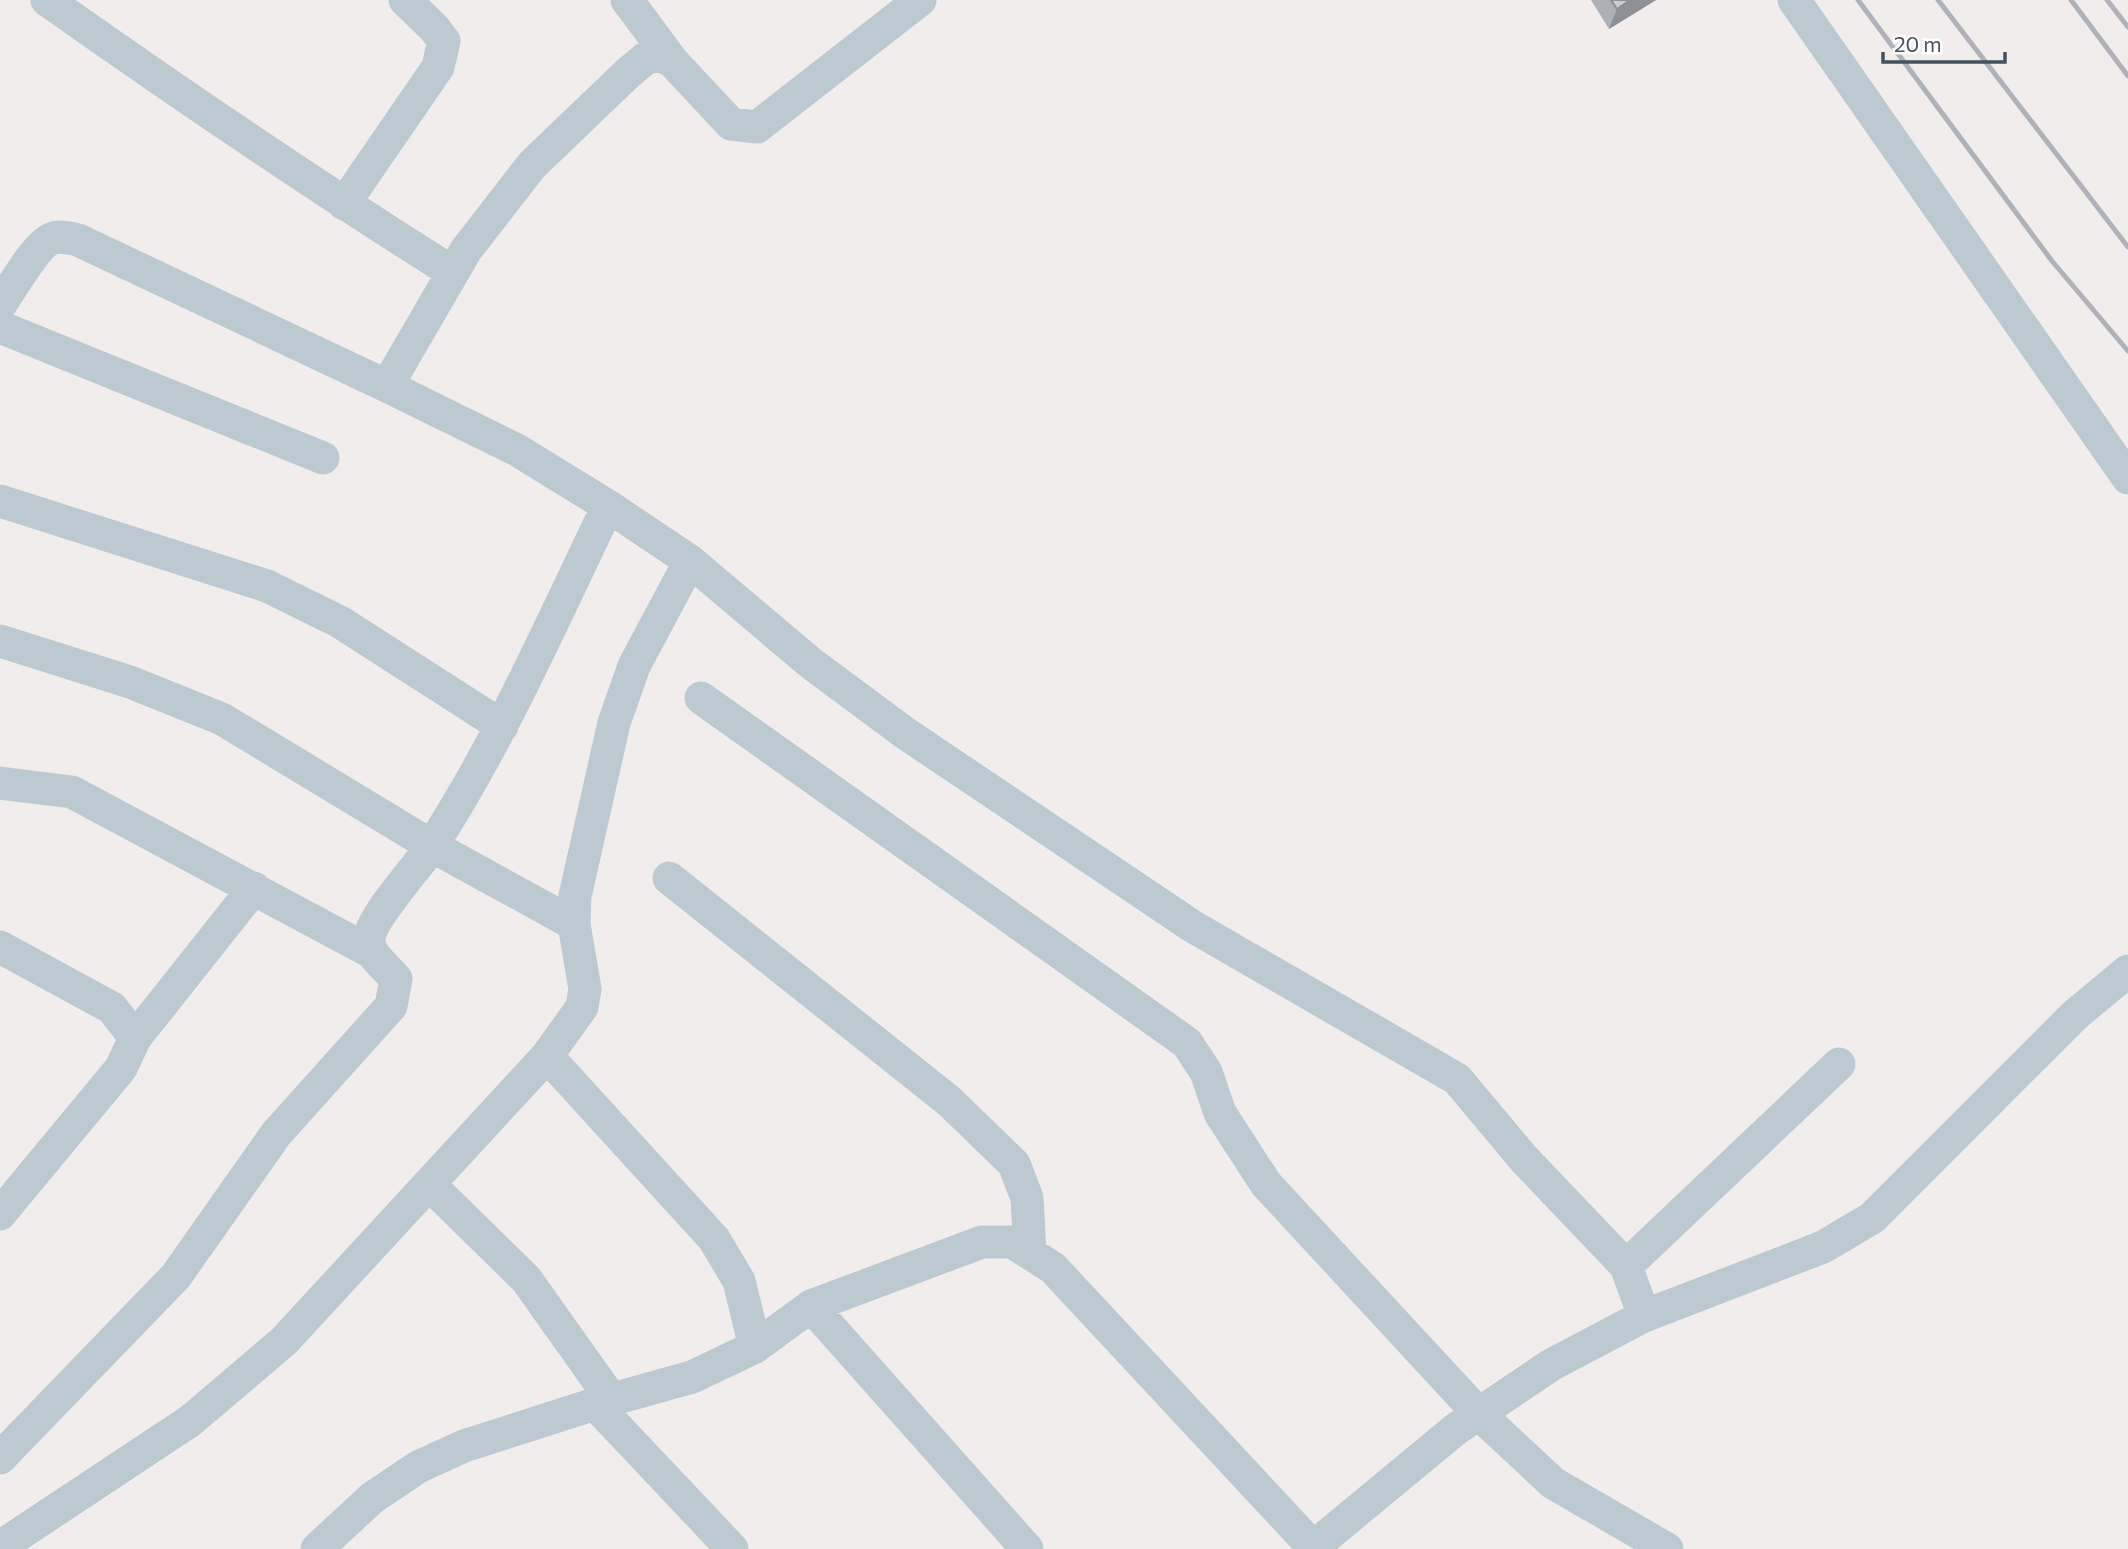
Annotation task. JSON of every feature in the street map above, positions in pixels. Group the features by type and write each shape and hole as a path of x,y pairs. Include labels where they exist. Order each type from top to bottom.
{"street":[{"path":"47,0 191,102 452,272"},
{"path":"344,204 438,67 444,41 405,0"},
{"path":"627,0 673,62 731,124 757,127 920,0"},
{"path":"1794,0 2128,478"},
{"path":"387,386 466,250 532,165 646,58 660,55 673,62"},
{"path":"0,305 32,257 48,239 60,236 78,240 517,450 690,561 812,664 905,733 1192,926 1457,1079 1524,1159 1626,1266 1644,1316"},
{"path":"0,327 323,458"},
{"path":"0,501 267,586 340,622 502,726"},
{"path":"373,953 369,941 374,923 432,846 502,726 608,506"},
{"path":"0,1547 190,1421 284,1341 547,1056 582,1007 585,989 575,924 575,896 614,723 634,666 690,561"},
{"path":"0,641 130,682 222,719 432,846 575,924"},
{"path":"701,698 1187,1043 1206,1072 1220,1113 1266,1184 1478,1413 1553,1483 1667,1549"},
{"path":"0,783 72,792 373,953 396,979 391,1006 276,1134 176,1276 0,1458"},
{"path":"669,878 949,1101 1014,1164 1027,1198 1030,1252"},
{"path":"5,1198 121,1068 135,1038 254,888"},
{"path":"0,947 112,1008 135,1038"},
{"path":"317,1549 372,1498 418,1467 464,1446 692,1377 755,1347 811,1306 982,1242 1012,1242 1054,1268 1312,1548 1478,1413 1551,1365 1644,1316 1823,1247 1872,1218 2075,1015 2128,971"},
{"path":"547,1056 714,1239 739,1281 755,1347"},
{"path":"1626,1266 1839,1064"},
{"path":"430,1185 526,1279 604,1402 732,1549"},
{"path":"811,1306 1027,1549"}],"building":[{"path":"1611,0 1630,0 1617,9"}],"railway":[{"path":"1858,0 2052,261 2128,351"},
{"path":"1938,0 2128,247"},
{"path":"2071,0 2128,76"},
{"path":"2107,0 2128,27"}]}
